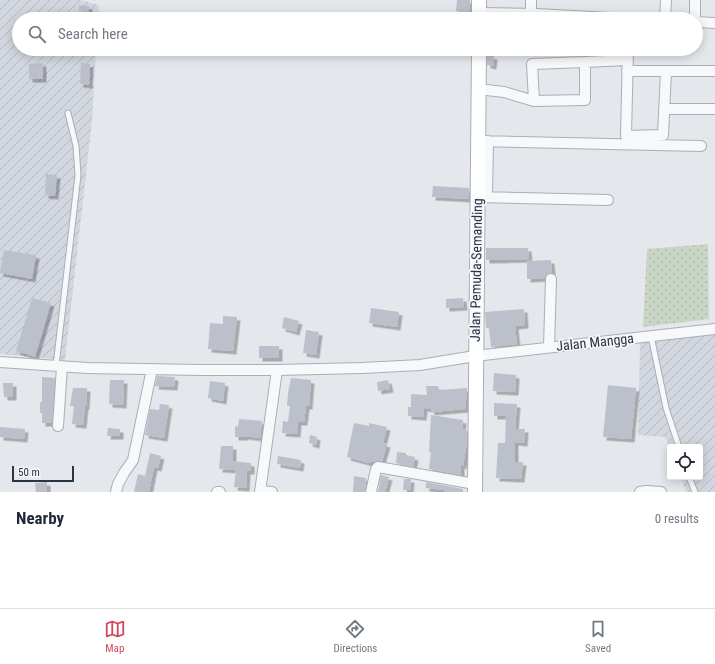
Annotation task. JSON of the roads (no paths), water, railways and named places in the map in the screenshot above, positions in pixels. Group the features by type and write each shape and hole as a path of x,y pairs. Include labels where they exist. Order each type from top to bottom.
{"main road":[{"name":"Jalan Pemuda-Semanding","path":"475,488 475,356 483,141 478,89 479,56"}],"street":[{"path":"531,0 531,12"},
{"path":"665,12 666,0"},
{"path":"695,0 695,12"},
{"path":"479,11 496,12"},
{"path":"703,22 715,23"},
{"path":"627,56 626,136 663,135 666,71"},
{"path":"534,101 532,64 627,60"},
{"path":"478,89 504,92 534,101 585,100 586,62"},
{"path":"627,71 715,71"},
{"path":"664,109 715,109"},
{"path":"483,141 701,146"},
{"path":"482,197 608,200"},
{"path":"549,347 550,279"},
{"name":"Jalan Mangga","path":"0,362 59,367 152,369 277,370 362,368 420,365 475,356 715,329"},
{"path":"58,426 59,367"},
{"path":"116,492 118,484 133,460 152,369"},
{"path":"272,492 260,491 277,370"},
{"path":"371,492 376,469 378,467 475,488"},
{"path":"640,492 661,492"}],"lane":[{"path":"59,367 78,175 76,146 68,113"},
{"path":"651,336 666,408 678,444"},
{"path":"690,480 695,492"}]}
